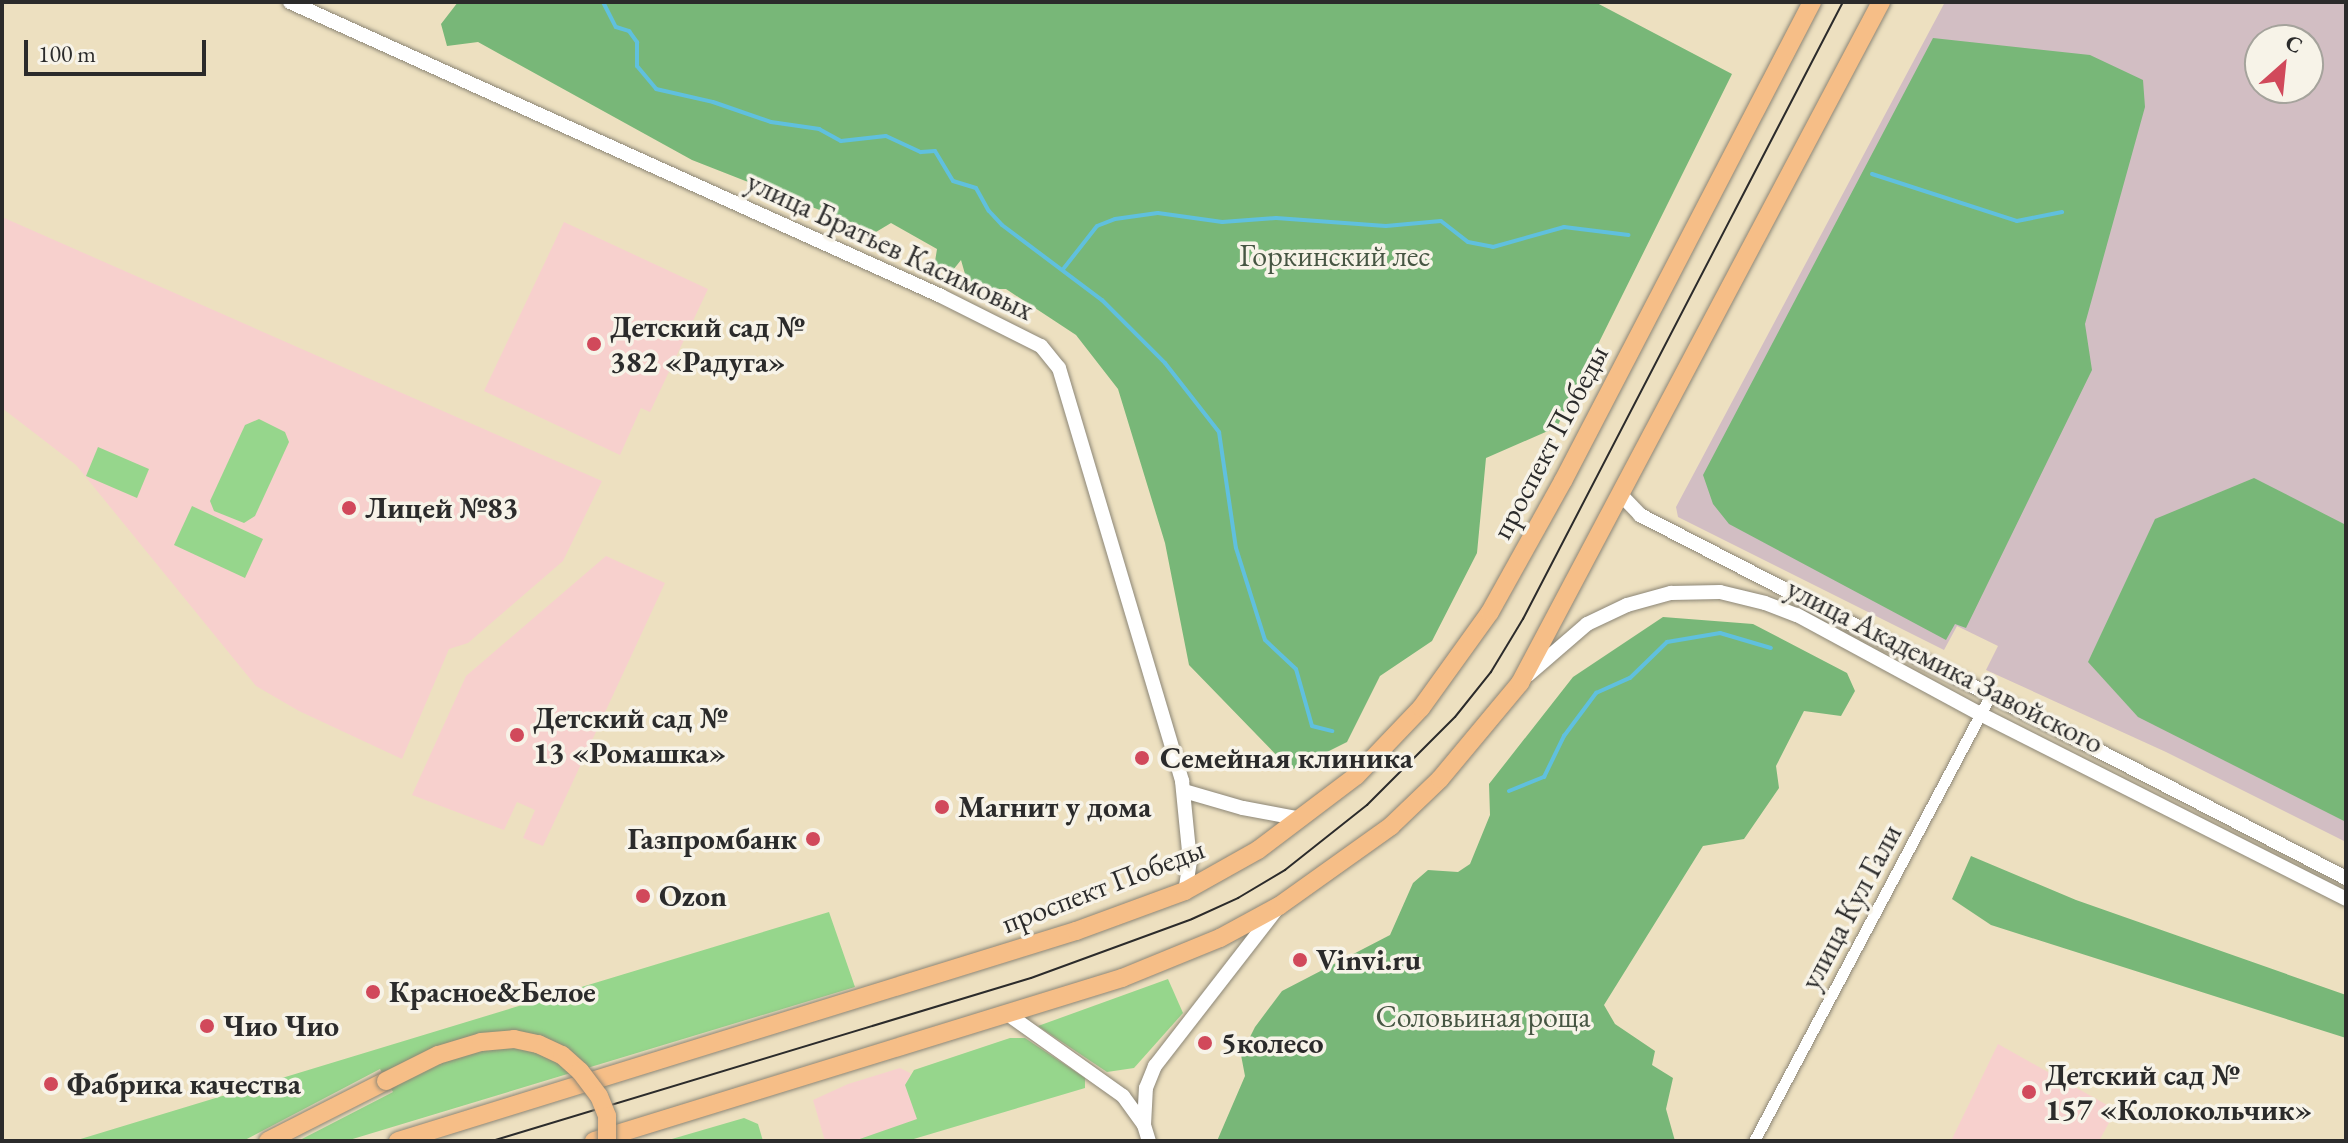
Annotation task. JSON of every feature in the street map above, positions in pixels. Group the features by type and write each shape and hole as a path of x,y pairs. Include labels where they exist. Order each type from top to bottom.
{"main road":[{"name":"проспект Победы","path":"398,1141 1061,936 1185,891 1217,875 1301,819 1356,776 1421,708 1490,612 1563,481 1812,2"},
{"path":"594,1141 1122,978 1220,938 1279,906 1391,826 1440,779 1520,683 1881,2"},
{"path":"268,1141 438,1055 481,1042 514,1039 538,1044 562,1055 580,1071 599,1096 607,1116 607,1141"}],"street":[{"name":"улица Братьев Касимовых","path":"290,2 941,296 1041,346 1059,368 1184,791 1190,861 1185,891"},
{"name":"улица Академика Завойского","path":"1621,495 1640,515 2346,878"},
{"name":"улица Академика Завойского","path":"1520,683 1587,624 1627,605 1671,593 1720,592 1797,615 1980,714 2346,899"},
{"name":"улица Кул Гали","path":"1754,1141 1990,696"},
{"path":"1184,791 1243,808 1301,819"},
{"path":"1144,1125 1146,1088 1155,1066 1279,906"},
{"path":"1009,1015 1111,1085 1131,1103 1149,1141"}],"shaded area":[{"path":"1945,2 2346,2 2346,842 2166,752 1986,670 1998,646 1957,626 1944,650 1678,517 1676,507"},
{"name":"Лицей №83","path":"2,217 602,481 563,561 468,643 449,649 402,759 299,711 256,686 76,465 2,408"},
{"name":"Детский сад № 382 «Радуга»","path":"564,222 708,289 650,412 641,408 620,455 484,391"},
{"name":"Детский сад № 13 «Ромашка»","path":"606,556 665,583 543,846 523,838 535,810 517,802 504,830 412,795 466,676"},
{"name":"Детский сад № 157 «Колокольчик»","path":"1998,1044 2116,1110 2099,1141 1951,1141"},
{"path":"900,1068 910,1073 928,1121 872,1141 825,1141 813,1100 848,1084"}],"green space":[{"name":"Горкинский лес","path":"458,2 1595,2 1732,74 1557,427 1486,458 1477,553 1432,641 1380,676 1347,742 1291,770 1189,665 1165,543 1118,389 1076,335 1006,289 982,289 967,281 961,260 949,275 934,268 937,249 891,223 876,232 692,160 478,42 447,46 441,24"},
{"path":"1933,38 2090,55 2143,80 2145,107 2085,324 2092,370 1966,628 1955,624 1946,640 1729,524 1713,504 1703,475"},
{"path":"259,419 285,432 289,442 255,516 244,523 214,511 210,501 245,425"},
{"path":"98,447 149,469 137,498 86,476"},
{"path":"2254,478 2346,525 2346,822 2138,717 2088,662 2155,519"},
{"path":"192,506 263,539 245,578 174,545"},
{"name":"Соловьиная роща","path":"1663,617 1753,624 1847,673 1855,691 1841,716 1804,711 1776,766 1779,788 1744,839 1703,846 1604,1005 1615,1024 1655,1051 1652,1065 1673,1078 1666,1109 1675,1141 1217,1141 1245,1076 1241,1055 1255,1027 1282,991 1390,935 1413,883 1428,870 1458,872 1470,864 1490,815 1489,784 1573,677"},
{"path":"1971,856 2076,900 2346,995 2346,1038 1991,925 1952,899"},
{"path":"829,912 855,987 346,1141 298,1141 393,1092 380,1069 243,1141 74,1141"},
{"path":"1168,979 1183,1013 1134,1068 1107,1072 1038,1026"},
{"path":"1010,1038 1025,1038 1085,1078 1085,1088 907,1141 854,1141 917,1119 905,1085 914,1070"},
{"path":"744,1118 758,1124 763,1141 665,1141"}],"waterway":[{"path":"603,2 616,27 629,31 637,42 637,66 656,89 713,102 771,122 819,129 841,141 886,136 921,152 935,151 953,181 976,188 989,211 1002,225 1102,300 1165,363 1219,432 1236,548 1265,640 1296,669 1312,726 1332,731"},
{"path":"1872,174 2017,221 2062,212"},
{"path":"1064,268 1097,226 1115,219 1158,213 1222,222 1276,218 1386,226 1441,221 1468,242 1493,247 1564,227 1629,235"},
{"path":"1509,791 1544,777 1564,736 1596,693 1630,678 1667,642 1720,633 1771,648"}],"tram line":[{"path":"492,1141 1031,978 1192,919 1238,898 1285,870 1367,805 1455,717 1491,672 1523,619 1843,2"}],"place":[{"name":"Детский сад № 382 «Радуга»","path":"594,344"},
{"name":"Лицей №83","path":"349,508"},
{"name":"Детский сад № 13 «Ромашка»","path":"517,735"},
{"name":"Семейная клиника","path":"1142,758"},
{"name":"Магнит у дома","path":"942,807"},
{"name":"Газпромбанк","path":"813,839"},
{"name":"Ozon","path":"643,896"},
{"name":"Vinvi.ru","path":"1300,960"},
{"name":"Красное&Белое","path":"373,992"},
{"name":"Чио Чио","path":"207,1026"},
{"name":"5колесо","path":"1205,1043"},
{"name":"Фабрика качества","path":"51,1084"},
{"name":"Детский сад № 157 «Колокольчик»","path":"2029,1092"}]}
